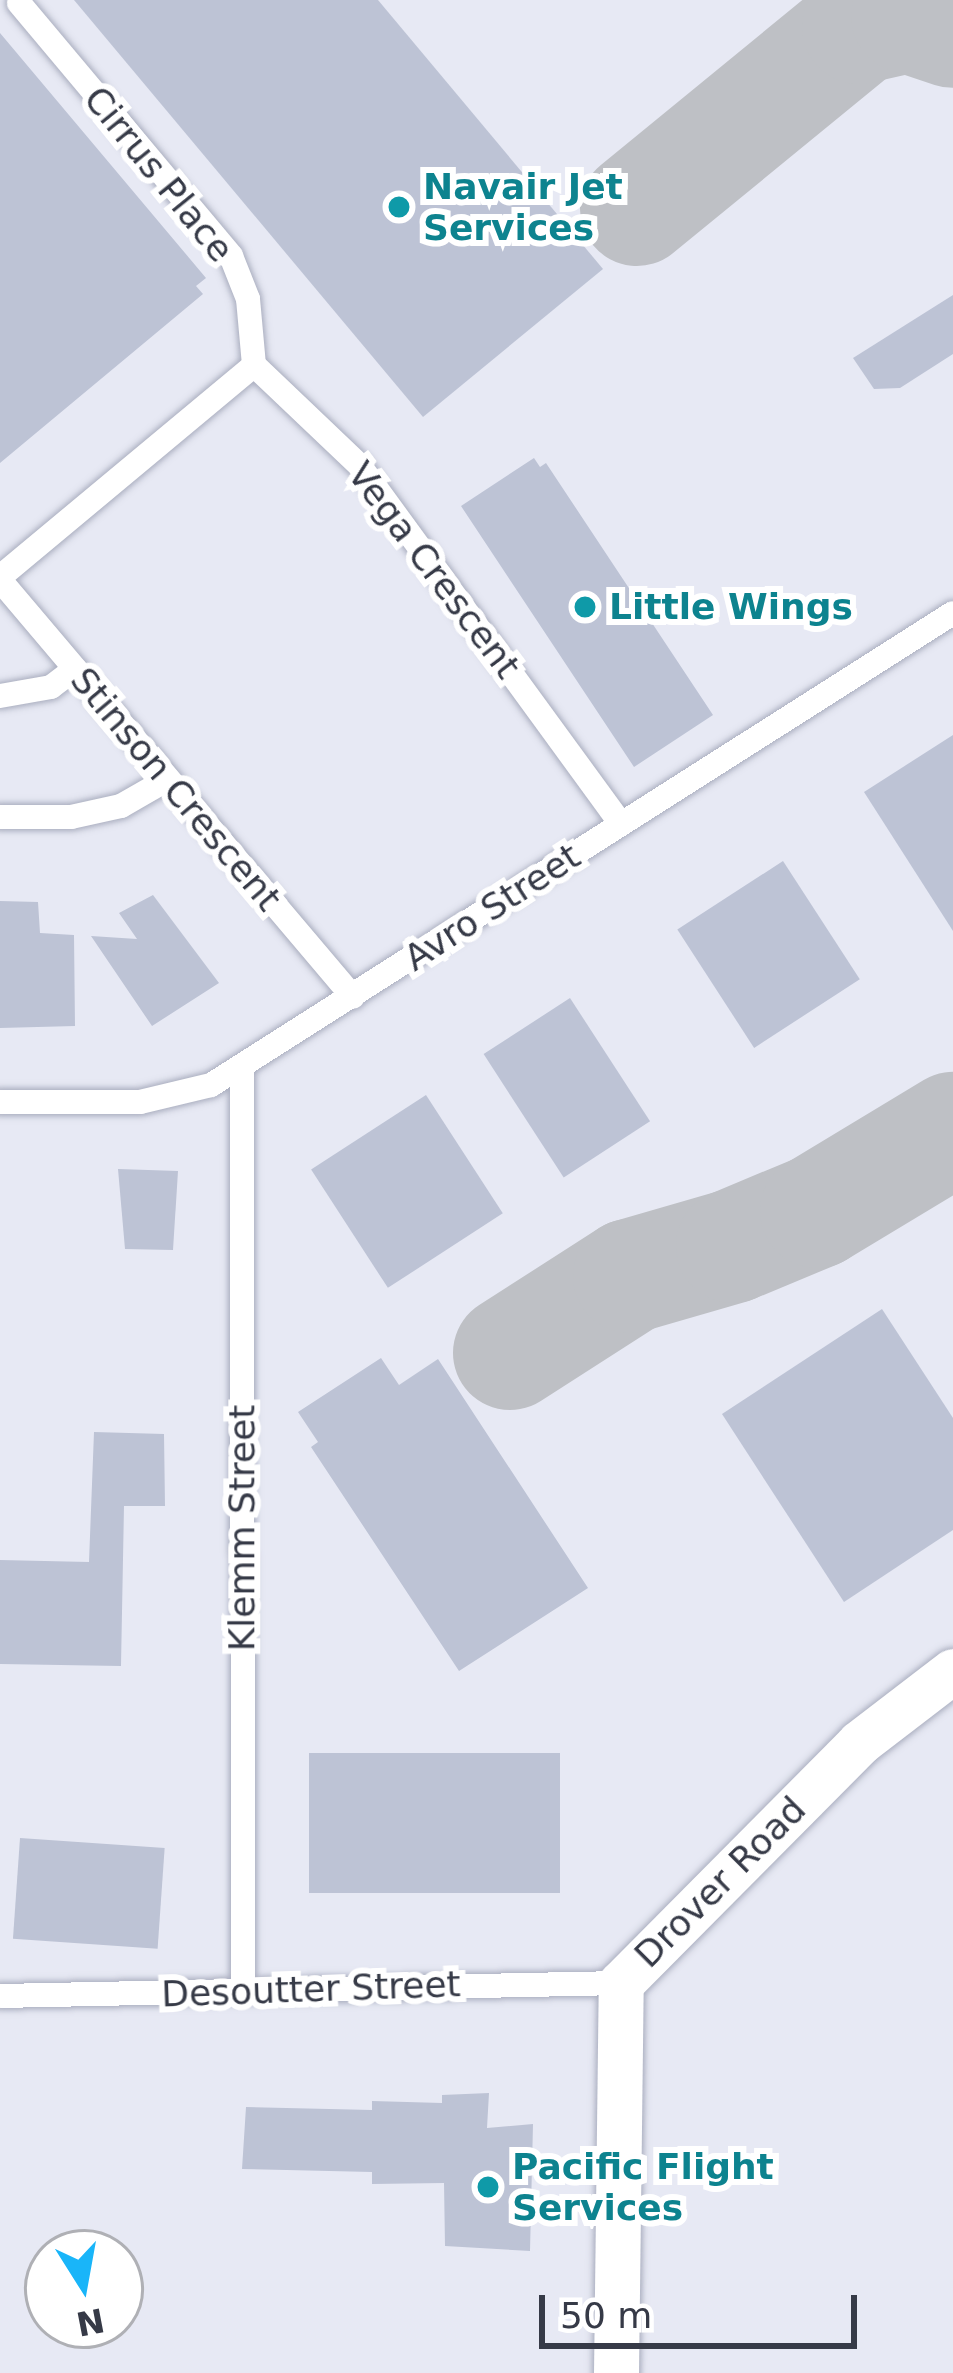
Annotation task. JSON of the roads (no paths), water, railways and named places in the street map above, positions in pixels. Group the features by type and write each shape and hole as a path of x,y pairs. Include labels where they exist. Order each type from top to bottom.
{"street":[{"name":"Drover Road","path":"616,2373 621,1982 859,1744 953,1671"}],"lane":[{"name":"Cirrus Place","path":"19,2 231,256 248,299 254,365"},
{"path":"0,579 254,365"},
{"name":"Vega Crescent","path":"254,365 360,466 621,824"},
{"name":"Stinson Crescent","path":"0,579 353,997"},
{"name":"Avro Street","path":"0,1102 166,1100 242,1069 953,613"},
{"path":"0,696 51,687 75,669"},
{"path":"0,817 71,817 104,810 168,779"},
{"name":"Klemm Street","path":"242,1069 243,1988"},
{"name":"Desoutter Street","path":"0,1996 621,1982"}],"place":[{"name":"Navair Jet Services","path":"399,207"},
{"name":"Little Wings","path":"585,607"},
{"name":"Pacific Flight Services","path":"488,2187"}]}
